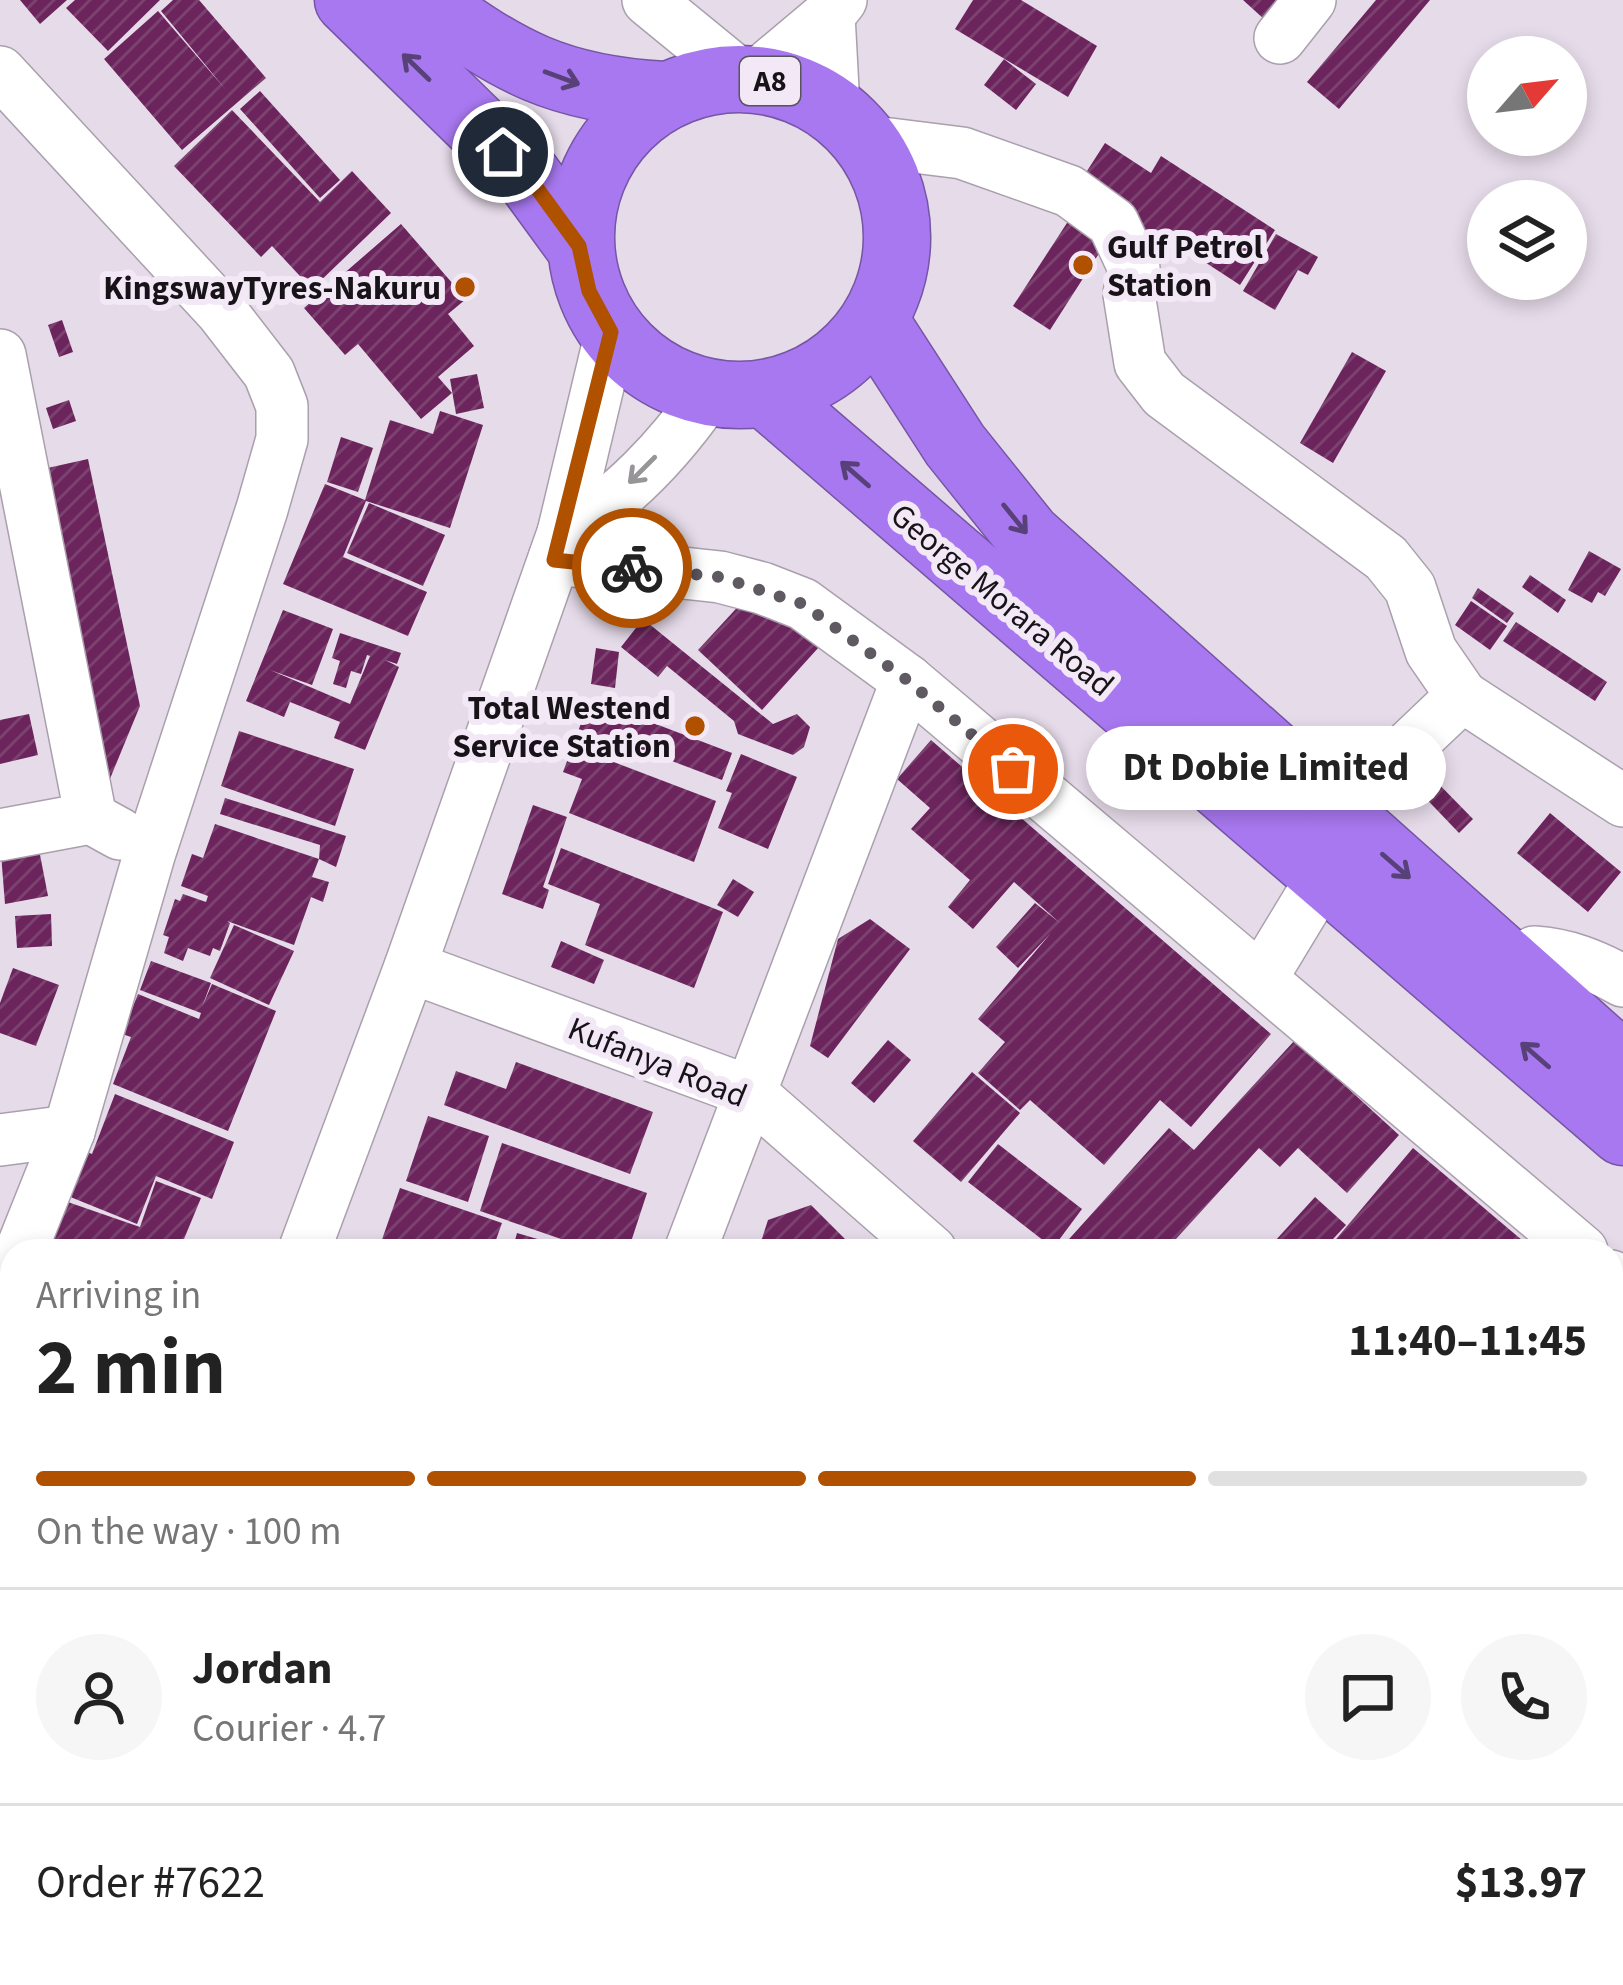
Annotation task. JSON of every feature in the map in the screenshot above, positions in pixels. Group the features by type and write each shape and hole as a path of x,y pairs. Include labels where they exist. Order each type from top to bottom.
{"highway":[{"name":"A8","path":"348,0 528,176 579,246"},
{"name":"A8","path":"425,0 484,44 566,82 614,92 664,95"},
{"name":"A8","path":"737,394 654,372 611,332 589,291 579,246 587,186 617,133 664,95 702,81 748,77 782,83 850,125"},
{"path":"737,394 809,381 847,356 875,321 897,262 894,199 850,125"},
{"name":"George Morara Road","path":"875,321 955,445 1028,536 1623,1132"},
{"name":"George Morara Road","path":"737,394 862,481 1331,844 1514,969 1623,1066"}],"street":[{"path":"649,0 748,77 835,8"},
{"path":"835,8 850,125 962,153 1069,191 1113,223 1134,268 1129,294 1140,363 1164,394 1386,558 1410,588 1430,651 1462,696 1623,801"},
{"path":"0,72 221,311 269,373 282,406 282,439 262,509 150,851 69,1131 26,1239"},
{"path":"308,1239 559,546 611,332"},
{"path":"0,355 91,818"},
{"path":"559,546 685,427 737,394"},
{"path":"559,546 720,577 803,604 907,680 1568,1239"},
{"path":"694,1239 907,680"},
{"path":"1262,977 1331,844 1462,696"},
{"path":"0,835 91,818 150,851"},
{"path":"1514,969 1534,952 1558,953 1598,966 1623,981"},
{"name":"Kufanya Road","path":"410,967 748,1091 917,1239"},
{"path":"0,1140 69,1131"}],"building":[{"path":"20,0 67,0 40,24"},
{"path":"75,0 160,0 108,51 66,8"},
{"path":"173,0 199,0 266,78 182,150 104,59 158,11 226,90 161,11"},
{"path":"973,0 1021,0 1097,46 1068,97 955,29"},
{"path":"1243,0 1282,0 1265,20"},
{"path":"1376,0 1430,0 1339,109 1307,82"},
{"path":"1004,59 1036,84 1016,110 984,85"},
{"path":"260,91 340,180 320,198 240,109"},
{"path":"232,110 320,202 352,171 391,213 312,289 272,246 261,257 174,166"},
{"path":"1105,143 1151,173 1161,156 1275,230 1240,285 1174,242 1164,257 1119,228 1078,185"},
{"path":"1078,206 1114,230 1050,330 1013,306"},
{"path":"401,224 466,299 448,314 474,346 438,377 452,393 421,419 358,344 345,355 304,308"},
{"path":"1276,234 1318,257 1308,275 1298,270 1275,310 1243,291"},
{"path":"62,320 73,352 59,357 48,325"},
{"path":"1352,352 1386,371 1333,463 1300,443"},
{"path":"477,374 484,408 456,414 450,379"},
{"path":"69,400 76,421 53,429 46,408"},
{"path":"440,411 483,425 450,528 366,501 343,557 427,592 408,636 283,584 325,484 365,500 390,420 433,434"},
{"path":"341,437 373,448 358,492 327,482"},
{"path":"88,459 140,706 107,786 43,469"},
{"path":"369,503 445,535 423,586 347,553"},
{"path":"1589,551 1621,569 1605,596 1598,592 1592,603 1568,590"},
{"path":"1530,575 1566,600 1558,613 1522,587"},
{"path":"756,587 819,647 762,710 698,650"},
{"path":"1478,588 1514,613 1507,623 1472,598"},
{"path":"1471,601 1507,626 1490,650 1455,625"},
{"path":"283,610 333,629 312,685 270,670 350,704 370,656 361,674 351,671 346,688 333,684 340,661 332,658 340,633 401,653 397,664 385,660 399,667 365,750 334,738 340,722 290,702 284,717 246,701"},
{"path":"643,619 773,724 797,714 810,727 804,747 793,755 738,734 734,721 667,666 658,677 621,647"},
{"path":"1516,622 1607,682 1595,701 1503,641"},
{"path":"596,648 619,652 615,688 591,684"},
{"path":"590,699 732,753 722,780 619,741 611,761 716,801 694,862 569,813 582,779 563,772"},
{"path":"29,714 38,755 0,764 0,720"},
{"path":"239,731 354,769 335,826 221,786"},
{"path":"931,740 1271,1034 1191,1127 1160,1100 1104,1165 1030,1100 1020,1110 978,1073 1005,1042 978,1019 1051,933 1018,968 996,947 1035,903 1060,923 1014,882 973,929 948,907 970,880 911,829 930,808 897,779"},
{"path":"741,754 797,777 768,849 718,828"},
{"path":"1427,772 1473,819 1459,833 1414,786"},
{"path":"225,798 346,836 336,867 319,859 320,845 220,814"},
{"path":"533,805 567,817 543,887 549,890 543,909 502,894"},
{"path":"1550,813 1621,872 1588,912 1517,853"},
{"path":"215,824 319,859 312,877 329,882 323,902 311,897 294,945 227,921 220,951 213,948 210,956 188,948 183,961 164,953 169,937 163,935 175,899 180,901 183,894 206,902 208,896 181,886 192,854 203,858"},
{"path":"36,834 48,896 5,904 0,841"},
{"path":"561,848 723,912 694,988 585,945 600,904 548,884"},
{"path":"733,879 754,892 738,917 717,905"},
{"path":"51,914 52,946 17,948 15,916"},
{"path":"870,919 910,949 828,1058 810,1046 838,939"},
{"path":"234,925 294,951 269,1005 210,978"},
{"path":"561,941 604,960 594,984 551,967"},
{"path":"151,961 211,983 202,1007 212,984 276,1011 228,1131 113,1084 131,1037 122,1034 138,994 199,1019 201,1013 140,990"},
{"path":"13,968 59,985 36,1046 0,1033 0,1003"},
{"path":"888,1040 911,1060 874,1103 851,1083"},
{"path":"1295,1040 1399,1135 1347,1193 1298,1148 1280,1167 1259,1148 1176,1239 1069,1239 1169,1128 1194,1150"},
{"path":"516,1062 653,1112 630,1174 444,1105 456,1071 506,1089"},
{"path":"972,1072 1020,1113 961,1182 913,1141"},
{"path":"115,1094 234,1142 212,1199 156,1176 137,1224 63,1194 81,1149 92,1154"},
{"path":"428,1116 489,1136 468,1202 406,1181"},
{"path":"502,1143 647,1193 632,1239 561,1239 480,1211"},
{"path":"998,1144 1082,1209 1060,1239 1041,1239 968,1182"},
{"path":"1413,1148 1521,1239 1336,1239"},
{"path":"156,1181 201,1198 184,1239 49,1238 62,1200 140,1227"},
{"path":"400,1188 502,1223 496,1239 382,1239"},
{"path":"1315,1197 1346,1225 1333,1239 1277,1239"},
{"path":"811,1205 845,1239 762,1239 768,1220"}],"way so far":[{"path":"632,568 720,577 803,604 907,680 1013,769"}],"place":[{"name":"Gulf Petrol Station","path":"1083,265"},
{"name":"KingswayTyres-Nakuru","path":"465,287"},
{"name":"Total Westend Service Station","path":"695,726"},
{"name":"Dt Dobie Limited","path":"1013,769"}],"route":[{"path":"503,152 528,176 579,246 589,291 611,332 554,560 632,568"}]}
